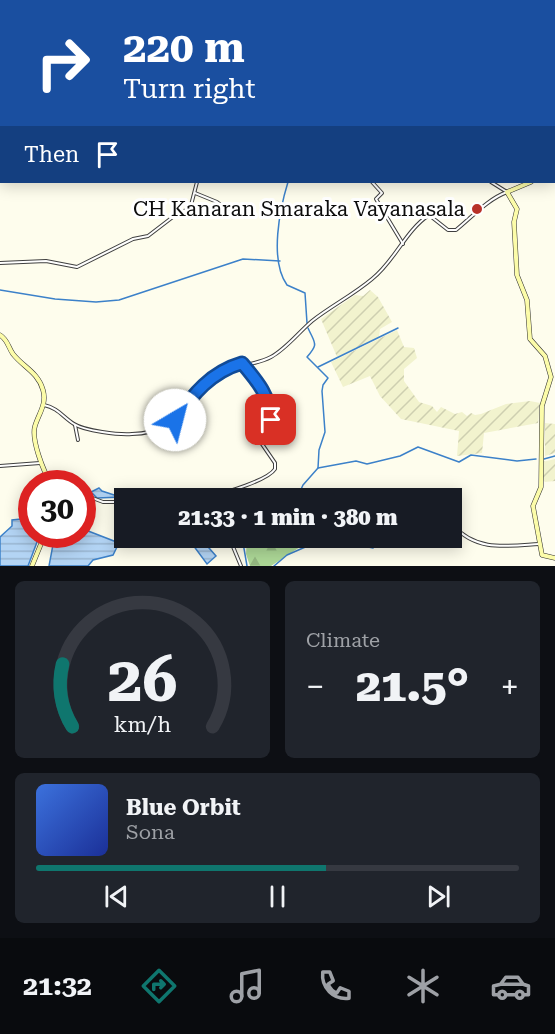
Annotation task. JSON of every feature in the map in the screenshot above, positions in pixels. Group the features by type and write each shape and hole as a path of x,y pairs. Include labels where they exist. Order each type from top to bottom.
{"main road":[{"path":"529,183 507,192 517,209 514,222 517,275 527,300 530,339 545,356 551,377 542,406 541,487 533,506 542,555 555,558"},
{"path":"0,335 8,342 13,354 34,373 43,389 44,405 34,435 43,470"},
{"path":"32,566 39,548"}],"street":[{"path":"0,263 46,261 69,267 84,265 133,239 148,236 178,213 190,209 197,183"},
{"path":"373,183 382,193 376,199 403,244"},
{"path":"492,183 507,192"},
{"path":"44,405 56,410 75,425 134,435 154,430 175,420 198,389 213,377 242,363 270,357 315,320 373,279 403,244 418,222 429,215 448,230 456,230 483,209 492,198 507,192"},
{"path":"195,193 217,202 232,213"},
{"path":"239,488 268,477 275,470 275,463 262,444 271,420 270,405 261,387 242,363"},
{"path":"75,425 78,440"},
{"path":"0,466 40,464"},
{"path":"96,499 114,502"},
{"path":"462,535 465,538 496,547 539,544"},
{"path":"234,548 241,566"}],"green space":[{"path":"370,290 378,297 392,322 380,329 379,337 337,357 321,319 355,295 363,296"},
{"path":"397,330 404,347 414,348 417,358 404,369 404,381 419,402 432,406 437,412 441,407 455,414 462,412 467,416 471,413 481,414 506,404 530,401 540,403 538,423 484,433 482,453 457,456 459,431 401,419 380,396 370,376 343,387 331,362"},
{"path":"545,423 555,424 555,453 545,456"},
{"path":"555,459 555,481 545,482 542,462"},
{"path":"246,548 298,548 271,566 250,566"}],"water":[{"path":"99,488 114,495 114,497 97,498 96,490"},
{"path":"18,519 18,548 35,548 28,566 0,566 0,537 12,526 12,520"},
{"path":"96,534 114,541 114,548 116,548 113,555 93,560 88,566 49,566 52,548 96,548"},
{"path":"195,548 209,548 216,556 207,564"}],"waterway":[{"path":"288,183 279,219 278,262 287,285 305,293 307,323"},
{"path":"0,290 55,299 96,302 119,300 243,259 280,261"},
{"path":"302,488 318,468 319,450 325,432 322,391 328,378 307,357 315,343 308,328"},
{"path":"318,367 398,328"},
{"path":"318,468 356,461 367,464 400,456 418,447 459,462 471,455 517,461 536,459"},
{"path":"544,459 555,456"},
{"path":"244,548 247,566"},
{"path":"274,566 287,555 303,548"}],"place":[{"name":"CH Kanaran Smaraka Vayanasala","path":"477,209"}],"route":[{"path":"175,420 198,389 213,377 242,363 265,393 270,405 271,420"}]}
